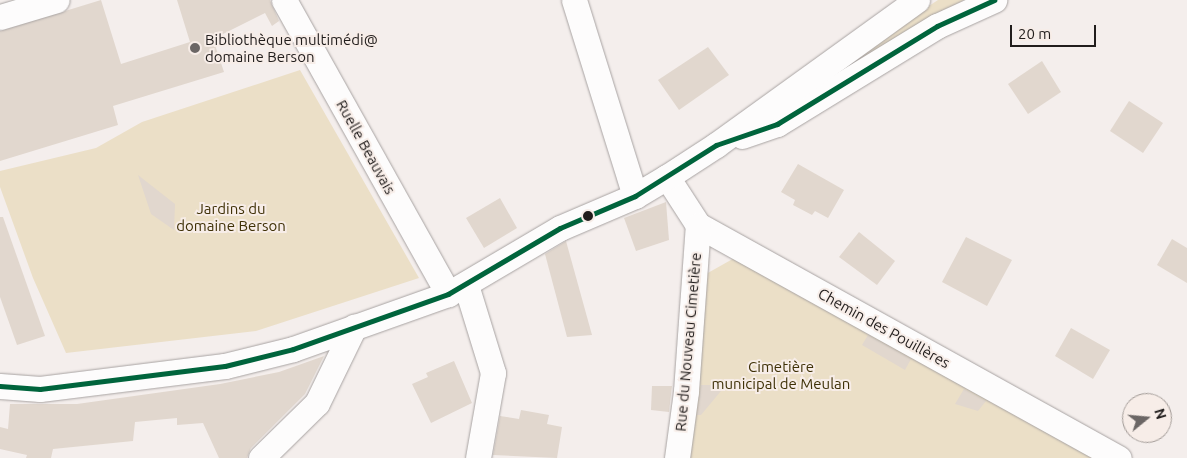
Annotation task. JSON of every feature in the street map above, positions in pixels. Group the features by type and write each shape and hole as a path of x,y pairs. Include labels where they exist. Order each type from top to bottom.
{"street":[{"path":"0,17 57,0"},
{"name":"Ruelle Beauvais","path":"284,0 457,290 493,373 478,458"},
{"path":"574,0 634,196"},
{"path":"0,386 40,389 225,366 293,349 457,290 560,228 634,196 667,177 716,145 917,0"},
{"path":"716,145 776,124 937,26 994,0"},
{"name":"Chemin des Pouillères","path":"667,177 698,225 1119,458"},
{"name":"Rue du Nouveau Cimetière","path":"677,458 686,391 698,225"},
{"path":"261,458 317,403 354,327"}],"green space":[{"path":"938,0 964,0 778,109 777,106"},
{"name":"Jardins du domaine Berson","path":"300,70 419,278 256,331 66,353 33,278 0,187 0,171 96,148 142,122"},
{"name":"Cimetière municipal de Meulan","path":"738,256 1093,458 688,458 706,274"}],"building":[{"path":"101,0 121,64 190,42 177,0 270,0 279,21 272,26 265,13 213,39 224,72 113,106 118,125 0,161 0,31"},
{"path":"708,47 729,75 679,110 658,80"},
{"path":"1042,61 1061,92 1028,114 1008,84"},
{"path":"1129,101 1163,123 1143,153 1110,131"},
{"path":"798,164 844,190 828,218 815,211 812,215 793,205 795,200 781,192"},
{"path":"138,175 175,204 174,230 151,214"},
{"path":"500,198 517,228 484,248 466,218"},
{"path":"666,202 669,240 636,251 624,218"},
{"path":"0,217 3,217 45,336 17,345 0,297"},
{"path":"859,232 895,261 877,285 839,257"},
{"path":"966,237 1012,260 987,306 942,282"},
{"path":"1172,239 1187,248 1187,283 1157,265"},
{"path":"566,241 592,335 567,337 545,254"},
{"path":"1071,328 1110,350 1093,379 1055,356"},
{"path":"868,335 911,359 905,370 862,345"},
{"path":"324,356 305,394 251,448 247,458 219,458 203,423 177,425 177,418 135,422 133,441 53,449 51,458 26,458 27,455 0,449 0,427 8,429 10,404 77,404 220,384 279,372"},
{"path":"454,361 472,403 431,423 412,384 428,377 426,373"},
{"path":"701,385 726,385 701,415 697,415"},
{"path":"652,386 672,386 669,412 651,410"},
{"path":"964,389 986,401 978,411 955,404"},
{"path":"521,410 549,415 547,424 562,427 557,458 493,455 500,416 519,419"}],"transit line":[{"path":"0,386 40,389 225,366 293,349 448,294 560,228 635,196 716,145 777,124 937,26 994,0"}],"place":[{"name":"Bibliothèque multimédi@ domaine Berson","path":"195,48"}]}
